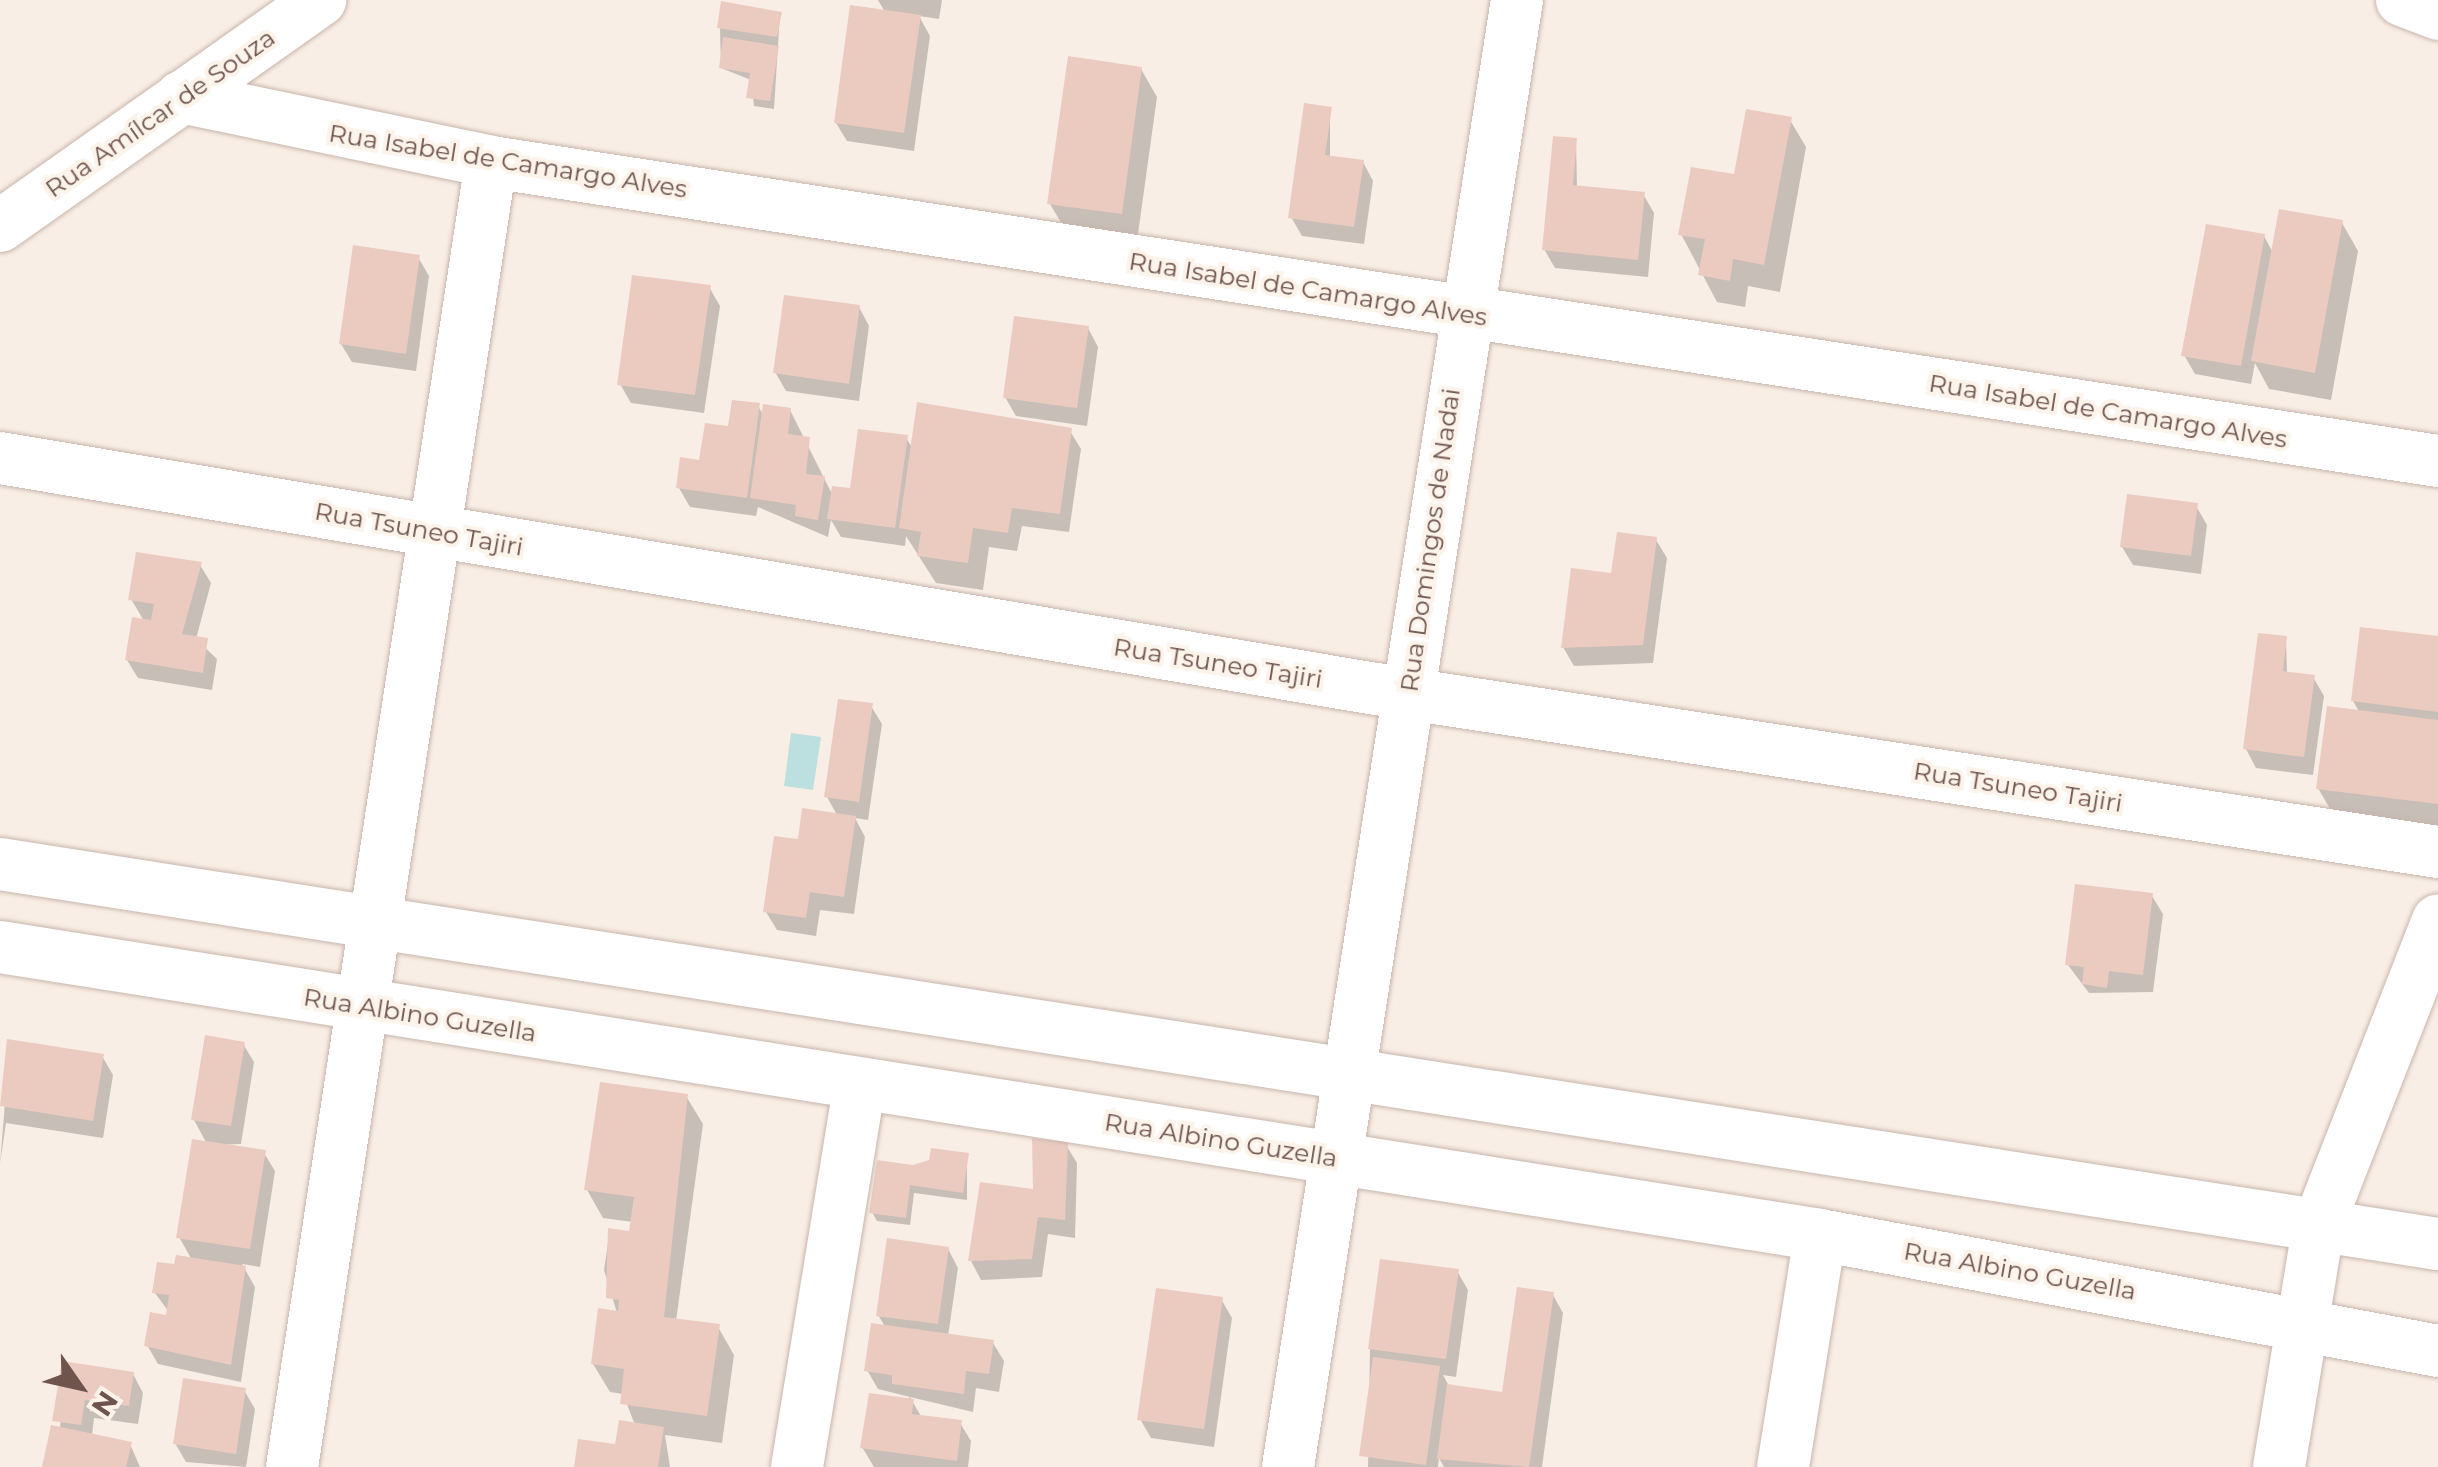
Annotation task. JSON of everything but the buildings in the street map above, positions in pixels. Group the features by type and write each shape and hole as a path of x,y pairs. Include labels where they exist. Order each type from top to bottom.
{"street":[{"name":"Rua Amílcar de Souza","path":"0,226 320,0"},
{"name":"Rua Domingos de Nadai","path":"1334,1158 1409,694 1463,313 1516,0"},
{"path":"2402,0 2438,14"},
{"name":"Rua Isabel de Camargo Alves","path":"181,97 491,162 2438,461"},
{"path":"292,1467 374,926 440,532 491,162"},
{"name":"Rua Tsuneo Tajiri","path":"0,458 1409,694 2438,852"},
{"path":"0,864 1344,1080 2438,1244"},
{"path":"2278,1467 2319,1224 2438,922"},
{"name":"Rua Albino Guzella","path":"0,947 1820,1235 2300,1320 2438,1351"},
{"path":"798,1467 860,1084"},
{"path":"1288,1467 1334,1158"},
{"path":"1784,1467 1820,1235"}],"water":[{"path":"791,733 821,737 813,790 784,786"}]}
